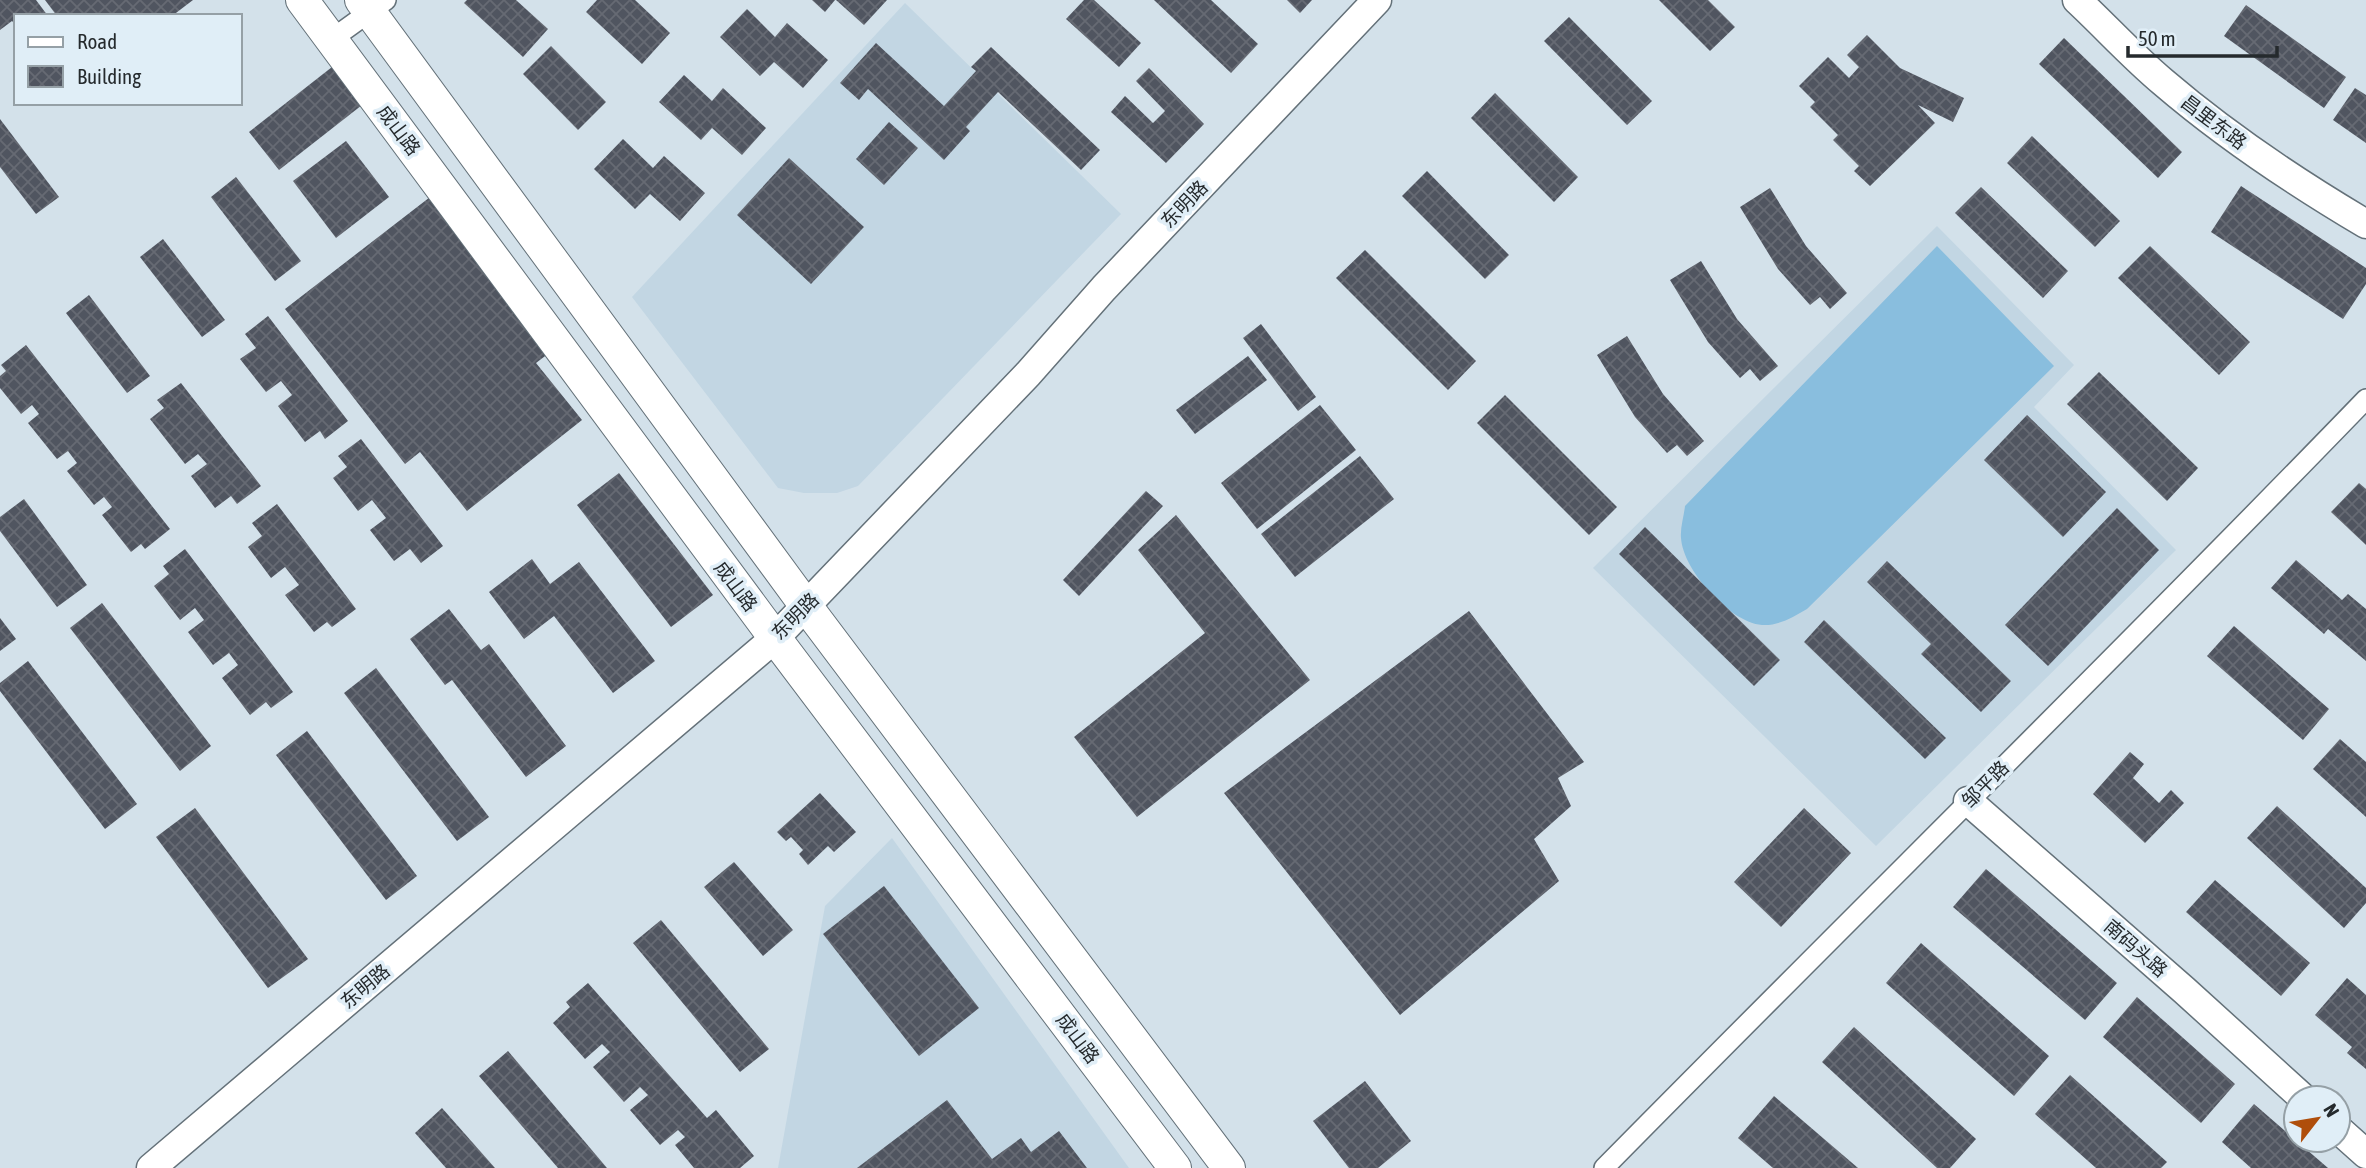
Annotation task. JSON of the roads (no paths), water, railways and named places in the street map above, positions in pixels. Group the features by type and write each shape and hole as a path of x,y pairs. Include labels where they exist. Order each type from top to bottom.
{"main road":[{"name":"成山路","path":"302,0 775,638 1175,1168"},
{"name":"东明路","path":"151,1168 775,638 1028,374 1104,288 1377,0"},
{"name":"昌里东路","path":"2077,0 2161,81 2204,115 2290,177 2366,224"},
{"path":"373,4 806,606 1229,1168"},
{"name":"南码头路","path":"1968,801 2288,1084"},
{"path":"2352,1142 2366,1154"}],"street":[{"path":"332,40 373,4"},
{"name":"邹平路","path":"1604,1168 1968,801 2188,584 2366,400"}]}
